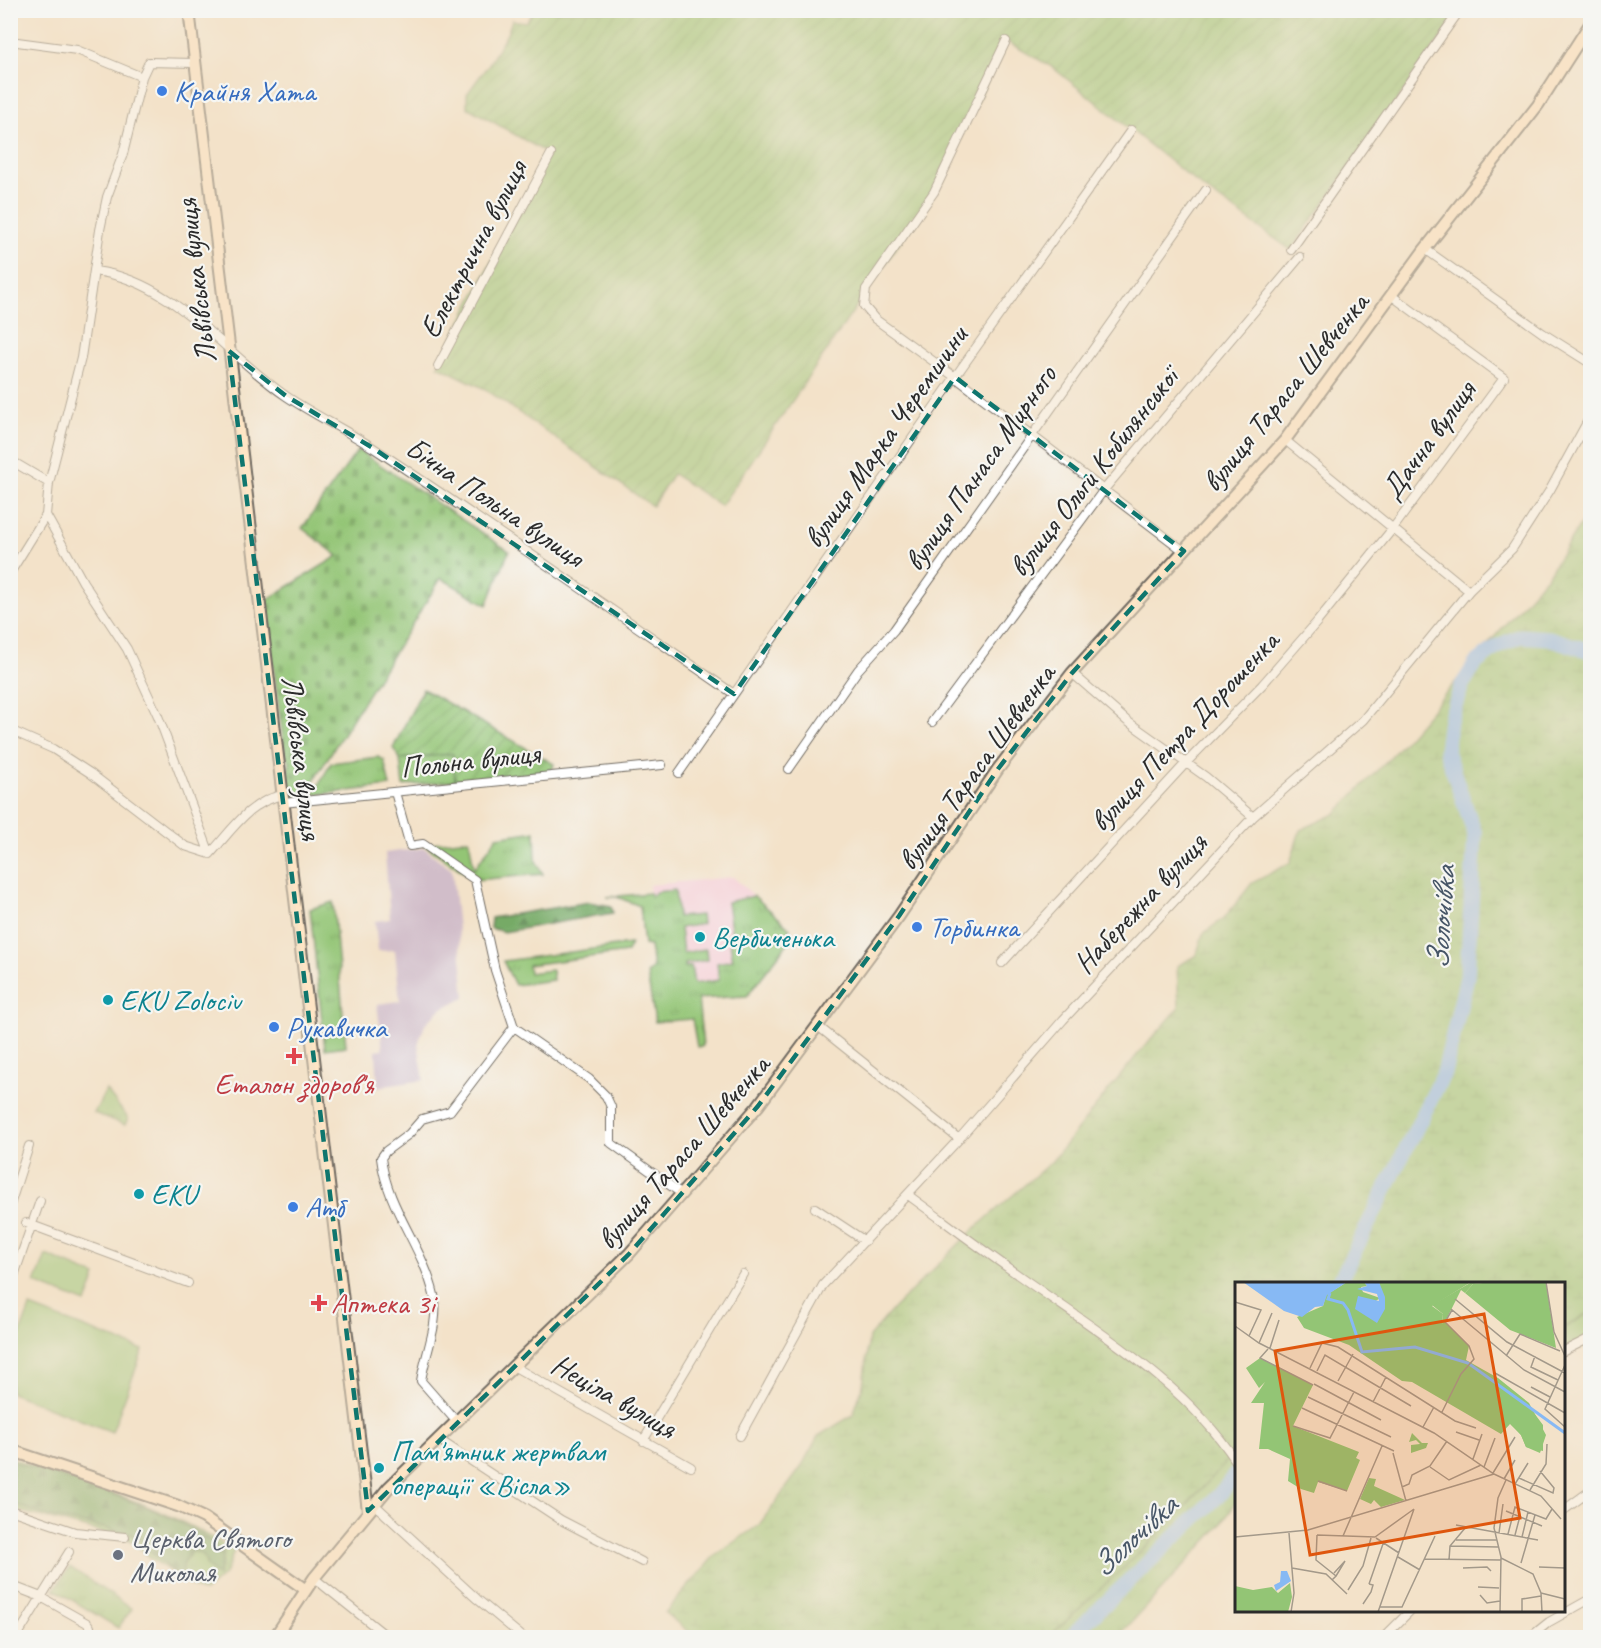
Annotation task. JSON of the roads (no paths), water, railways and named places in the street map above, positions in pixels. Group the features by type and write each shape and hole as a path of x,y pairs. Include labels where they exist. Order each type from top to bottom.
{"main road":[{"name":"Львівська вулиця","path":"189,10 193,63 371,1507"},
{"name":"вулиця Тараса Шевченка","path":"277,1633 314,1578 371,1507 456,1421 629,1254 758,1106 819,1027 899,916 998,769 1072,673 1285,440 1425,249 1538,105 1590,24"},
{"path":"10,1450 195,1514 306,1590"}],"street":[{"path":"1291,250 1460,10"},
{"path":"10,41 76,50 142,77"},
{"path":"1006,41 934,192 866,289 864,306 875,319 1184,551"},
{"path":"10,573 46,515 49,483 81,358 107,197 123,154 142,77 149,62 193,63"},
{"name":"вулиця Марка Черемшини","path":"679,773 955,377 1131,130"},
{"name":"Електрична вулиця","path":"438,366 551,154"},
{"name":"вулиця Панаса Мирного","path":"789,769 858,670 894,630 1206,190"},
{"path":"1425,249 1544,334 1590,363"},
{"name":"вулиця Ольги Кобилянської","path":"933,722 1103,491 1300,257"},
{"name":"Бічна Польна вулиця","path":"95,271 116,274 144,285 210,332 229,351 286,396 373,448 734,694"},
{"name":"Дачна вулиця","path":"1392,296 1504,378 1394,527"},
{"name":"Набережна вулиця","path":"740,1436 823,1286 959,1139 1064,1020 1253,817 1363,720 1469,591 1512,549 1550,490 1590,417"},
{"path":"1285,440 1394,527 1469,591"},
{"path":"10,460 49,483"},
{"path":"46,515 83,582 127,649 158,716 210,854"},
{"name":"вулиця Петра Дорошенка","path":"1002,963 1185,764 1262,685 1394,527"},
{"path":"1072,673 1126,721 1206,777 1253,817"},
{"path":"10,730 53,749 90,773 185,846 210,854"},
{"name":"Польна вулиця","path":"210,854 249,810 267,798 395,792 662,765"},
{"path":"395,792 410,846 423,844 475,880 495,970 514,1027 597,1086 611,1107 610,1143 682,1194"},
{"path":"456,1421 421,1381 434,1318 434,1296 393,1203 381,1158 386,1151 410,1134 422,1119 450,1111 514,1027"},
{"path":"819,1027 959,1139"},
{"path":"10,1205 29,1146"},
{"path":"908,1195 1107,1337 1176,1393 1208,1424 1235,1459"},
{"path":"10,1287 29,1224 40,1201"},
{"path":"815,1208 866,1241"},
{"path":"29,1224 188,1283"},
{"path":"643,1441 743,1274"},
{"path":"1565,1350 1590,1338"},
{"name":"Неціла вулиця","path":"513,1366 691,1467"},
{"path":"438,1439 561,1520 642,1562"},
{"path":"1565,1509 1590,1491"},
{"path":"371,1507 524,1638"},
{"path":"10,1510 75,1532 125,1537"},
{"path":"16,1638 69,1552"},
{"path":"314,1578 389,1638"},
{"path":"10,1585 41,1597 87,1623 87,1635"},
{"path":"1529,1638 1549,1622 1590,1599"},
{"path":"1383,1638 1410,1612"},
{"path":"277,1633 290,1638"}],"waterway":[{"name":"Золочівка","path":"1339,1282 1444,1073 1467,977 1475,834 1446,751 1450,720 1462,685 1476,663 1498,646 1520,636 1549,638 1590,651"},
{"name":"Золочівка","path":"1069,1638 1219,1495 1235,1475"}],"place":[{"name":"Крайня Хата","path":"162,91"},
{"name":"Торбинка","path":"917,927"},
{"name":"Вербиченька","path":"700,937"},
{"name":"EKU Zolociv","path":"108,1000"},
{"name":"Рукавичка","path":"274,1027"},
{"name":"Еталон здоров'я","path":"294,1056"},
{"name":"EKU","path":"139,1194"},
{"name":"Атб","path":"293,1207"},
{"name":"Аптека 3і","path":"319,1303"},
{"name":"Пам'ятник жертвам операції «Вісла»","path":"379,1468"},
{"name":"Церква Святого Миколая","path":"118,1555"}]}
